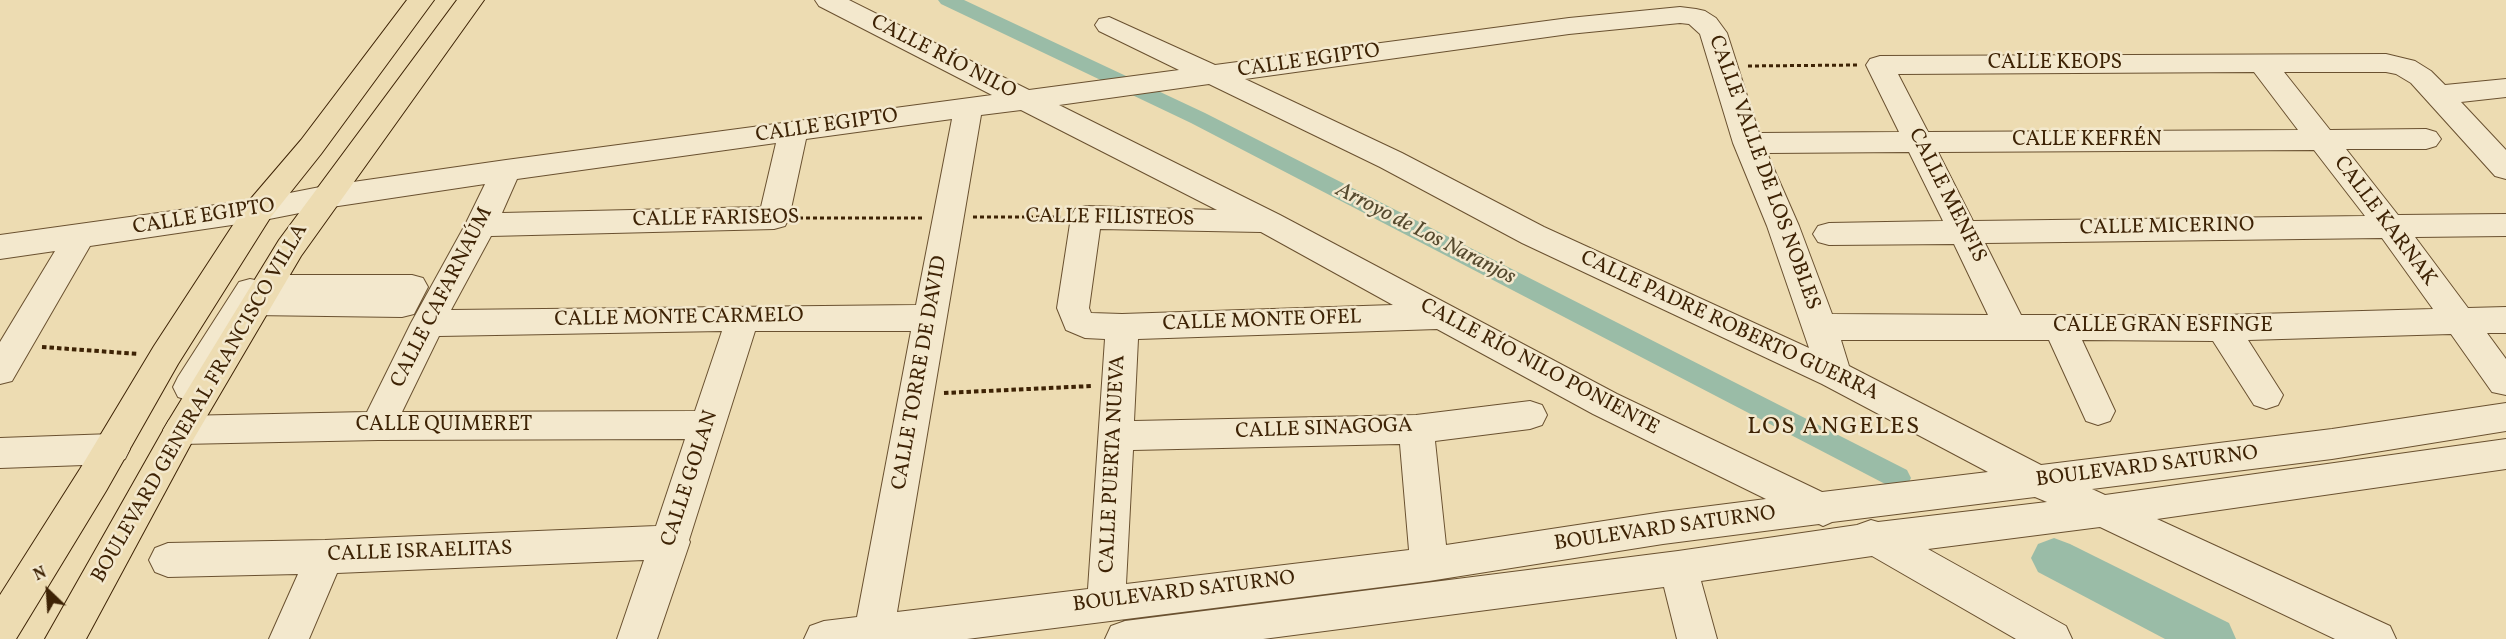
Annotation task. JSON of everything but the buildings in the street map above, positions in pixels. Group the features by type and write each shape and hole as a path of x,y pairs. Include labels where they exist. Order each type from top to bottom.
{"main road":[{"path":"316,198 302,192 300,185 319,158 365,104 370,96 373,73 421,0"},
{"name":"BOULEVARD GENERAL FRANCISCO VILLA","path":"65,639 181,430 227,339 261,296 316,198 412,84 471,0"},
{"path":"0,629 45,571 166,355 270,209 284,211 287,218 224,319 227,339"},
{"path":"21,639 48,594 51,585 45,571"}],"street":[{"path":"10,639 45,571 125,451 177,355 270,209 373,73 434,0"},
{"path":"48,639 124,509 174,414 227,339 316,198 460,0"},
{"name":"CALLE RÍO NILO","path":"828,0 1025,99"},
{"name":"CALLE EGIPTO","path":"0,247 270,209 316,198 507,170 1212,75 1654,8"},
{"name":"CALLE VALLE DE LOS NOBLES","path":"1654,8 1696,17 1713,33 1748,143 1783,226 1820,327 1834,374"},
{"name":"CALLE PADRE ROBERTO GUERRA","path":"1109,25 1391,160 1533,235 1834,374 2042,483 2376,639"},
{"name":"CALLE KEOPS","path":"1880,65 2386,63 2405,67 2421,77 2440,95"},
{"name":"CALLE KARNAK","path":"2262,64 2389,225 2459,322 2505,400"},
{"name":"CALLE MENFIS","path":"1880,65 2011,327"},
{"path":"2440,95 2506,88"},
{"path":"2440,95 2506,169"},
{"name":"CALLE RÍO NILO PONIENTE","path":"1025,99 1269,222 1605,404 1819,508 2052,639"},
{"name":"CALLE TORRE DE DAVID","path":"874,636 930,318 951,218 968,107"},
{"path":"774,218 793,133"},
{"name":"CALLE KEFRÉN","path":"1748,143 2426,139"},
{"name":"CALLE CAFARNAÚM","path":"378,426 507,170"},
{"name":"CALLE FILISTEOS","path":"1086,216 1269,222"},
{"name":"CALLE MONTE OFEL","path":"1086,216 1073,308 1078,321 1085,325 1122,327 1439,316"},
{"name":"CALLE FARISEOS","path":"481,225 774,218"},
{"name":"CALLE MICERINO","path":"1829,234 2506,225"},
{"path":"6,354 79,237"},
{"name":"CALLE MONTE CARMELO","path":"428,323 743,318 930,318"},
{"name":"CALLE GOLAN","path":"637,639 671,542 743,318"},
{"name":"CALLE GRAN ESFINGE","path":"1820,327 2222,327 2506,320"},
{"name":"CALLE PUERTA NUEVA","path":"1106,602 1122,327"},
{"path":"2222,327 2266,395"},
{"path":"2060,328 2098,411"},
{"name":"BOULEVARD SATURNO","path":"824,639 874,636 1106,602 1429,564 1663,528 2042,483 2332,444 2505,400"},
{"name":"CALLE SINAGOGA","path":"1117,436 1416,429 1530,415"},
{"name":"CALLE QUIMERET","path":"181,430 378,426 708,425"},
{"path":"1416,429 1429,564"},
{"path":"0,453 112,449"},
{"name":"BOULEVARD SATURNO","path":"1125,639 1678,568 1876,539 2105,511 2506,454"},
{"name":"CALLE ISRAELITAS","path":"168,560 325,557 671,542"},
{"path":"289,639 325,557"},
{"path":"1678,568 1697,639"}],"path":[{"path":"1724,66 1880,65"},
{"name":"CALLE FILISTEOS","path":"951,218 1086,216"},
{"name":"CALLE FARISEOS","path":"774,218 951,218"},
{"path":"6,354 166,355"},
{"path":"916,394 1120,385"}],"waterway":[{"name":"Arroyo de Los Naranjos","path":"948,0 1198,118 1898,478"},
{"path":"2054,558 2212,639"}],"district":[{"name":"LOS ANGELES","path":"1834,429"}]}
